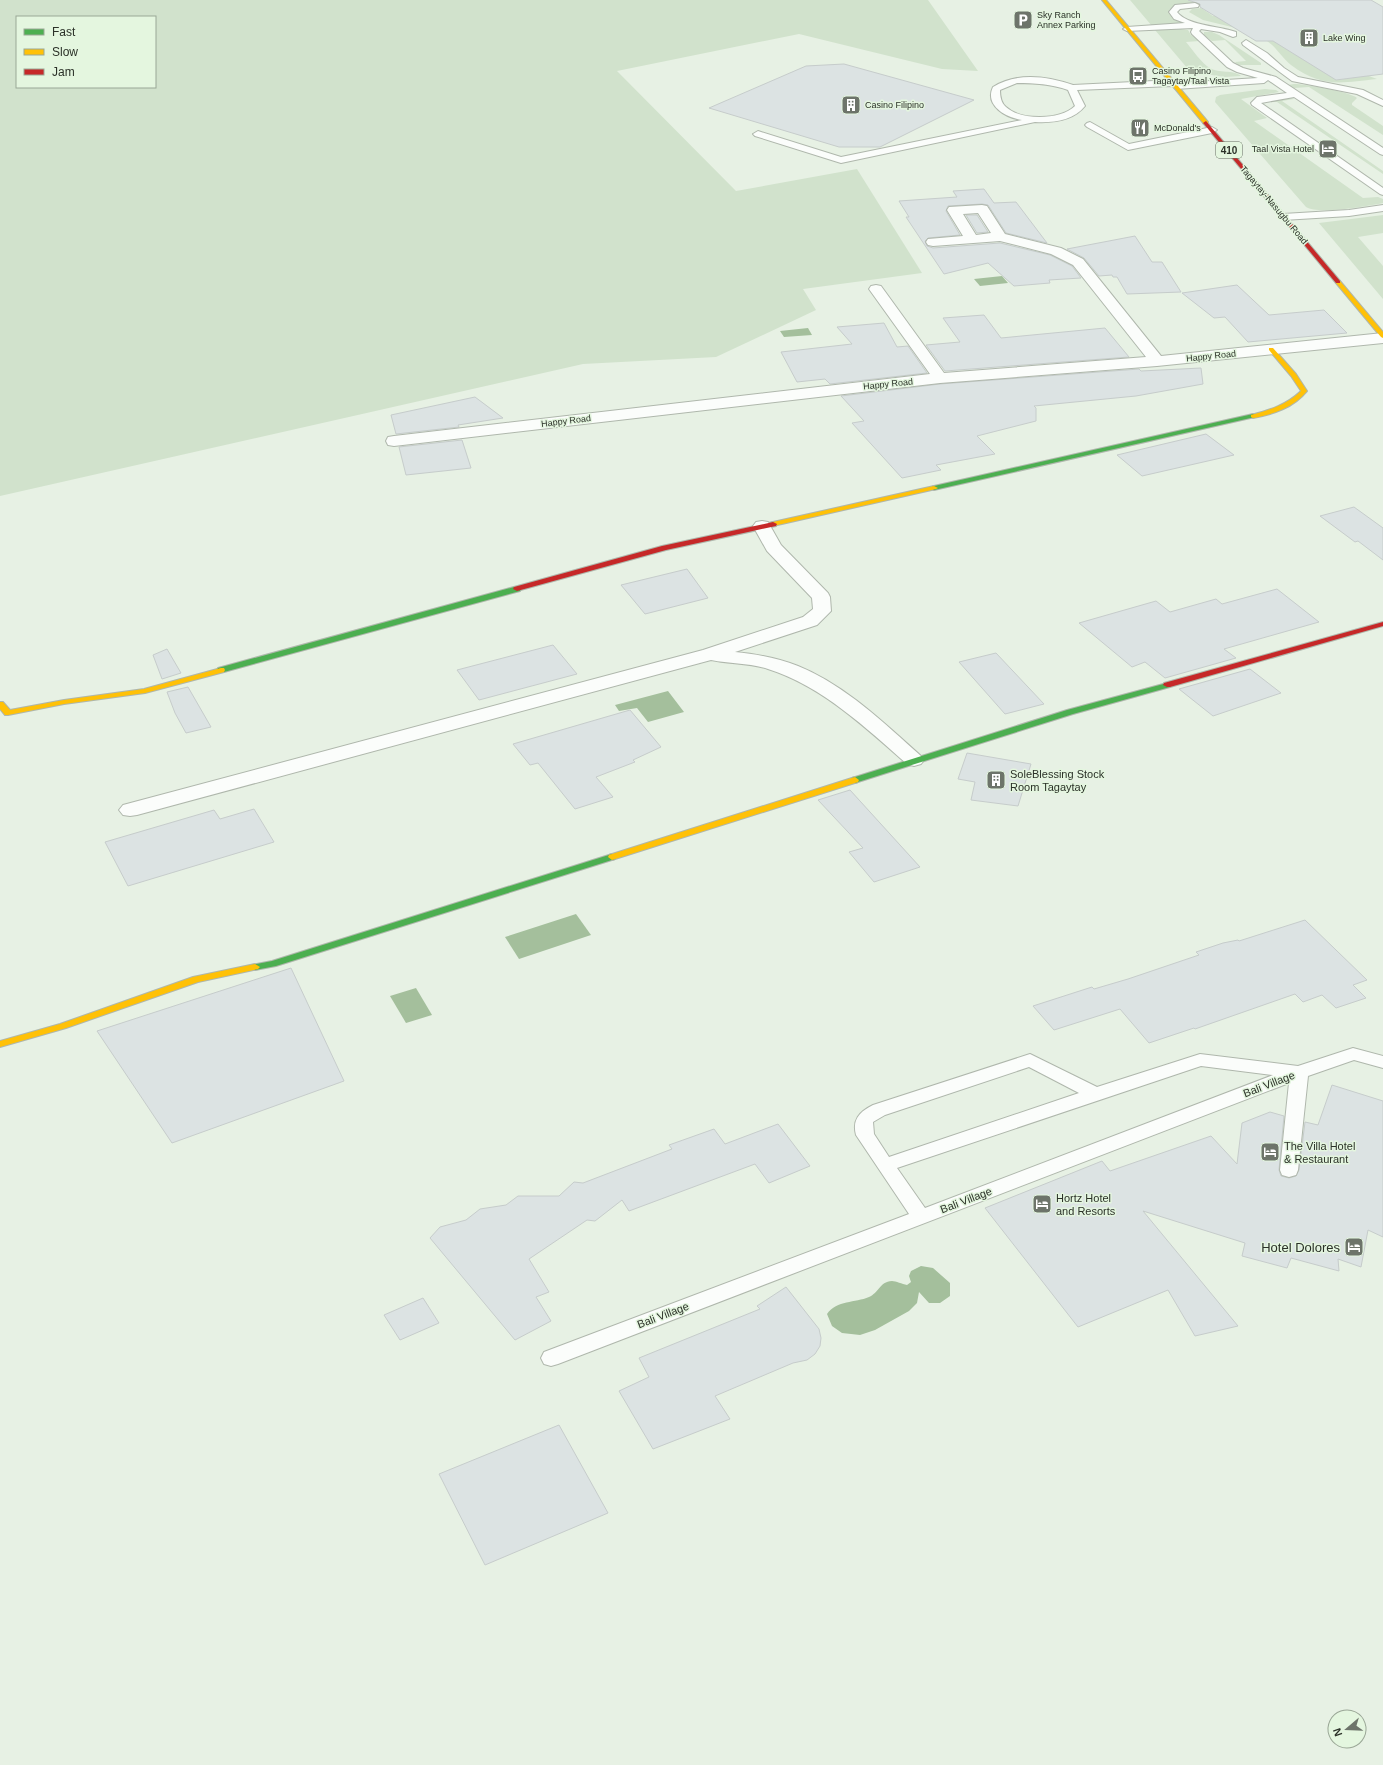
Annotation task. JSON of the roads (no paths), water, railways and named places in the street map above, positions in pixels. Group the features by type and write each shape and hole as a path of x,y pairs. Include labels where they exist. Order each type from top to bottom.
{"street":[{"name":"Tagaytay-Nasugbu Road","path":"1104,0 1383,337"},
{"path":"972,239 954,210 982,209 1000,237"},
{"path":"933,242 1000,237 1056,251 1078,262 1157,361"},
{"path":"876,289 940,378"},
{"name":"Happy Road","path":"394,441 940,378 1157,361 1383,337"},
{"path":"0,704 8,713 64,702 145,691 664,548 1268,414 1294,402 1304,391 1294,375 1271,349"},
{"path":"130,810 710,654 810,621 822,611 821,597 774,547 762,526"},
{"path":"0,1044 63,1026 196,979 273,964 914,760 1070,712 1383,624"},
{"path":"710,654 773,664 797,672 874,724 914,760"}],"lane":[{"path":"1197,6 1182,12 1184,15 1196,21 1198,26"},
{"path":"1198,26 1195,32 1196,34 1207,42 1230,65 1273,79 1383,152"},
{"path":"1127,29 1198,26 1215,28 1233,34"},
{"path":"1246,43 1292,77 1313,84 1360,92 1383,103"},
{"path":"1041,119 1025,118 1002,109 995,95 996,89 1004,84 1016,80 1033,80 1061,84 1072,88 1217,85 1292,77"},
{"path":"758,134 841,160 1041,119 1069,116 1077,112 1080,106 1072,88"},
{"path":"1296,94 1260,98 1255,103 1383,192"},
{"path":"1090,125 1128,147 1212,130"},
{"path":"1283,217 1349,213 1383,208"},
{"name":"Bali Village","path":"551,1358 1299,1072 1353,1054 1383,1062"},
{"path":"921,1217 865,1134 862,1126 865,1119 870,1114 1030,1060 1096,1094"},
{"path":"885,1165 1200,1060 1299,1072 1289,1170"}],"place":[{"name":"Sky Ranch Annex Parking","path":"1023,20"},
{"name":"Lake Wing","path":"1309,38"},
{"name":"Casino Filipino Tagaytay/Taal Vista","path":"1138,76"},
{"name":"Casino Filipino","path":"851,105"},
{"name":"McDonald's","path":"1140,128"},
{"name":"Taal Vista Hotel","path":"1328,149"},
{"name":"SoleBlessing Stock Room Tagaytay","path":"996,780"},
{"name":"The Villa Hotel & Restaurant","path":"1270,1152"},
{"name":"Hortz Hotel and Resorts","path":"1042,1204"},
{"name":"Hotel Dolores","path":"1354,1247"}]}
